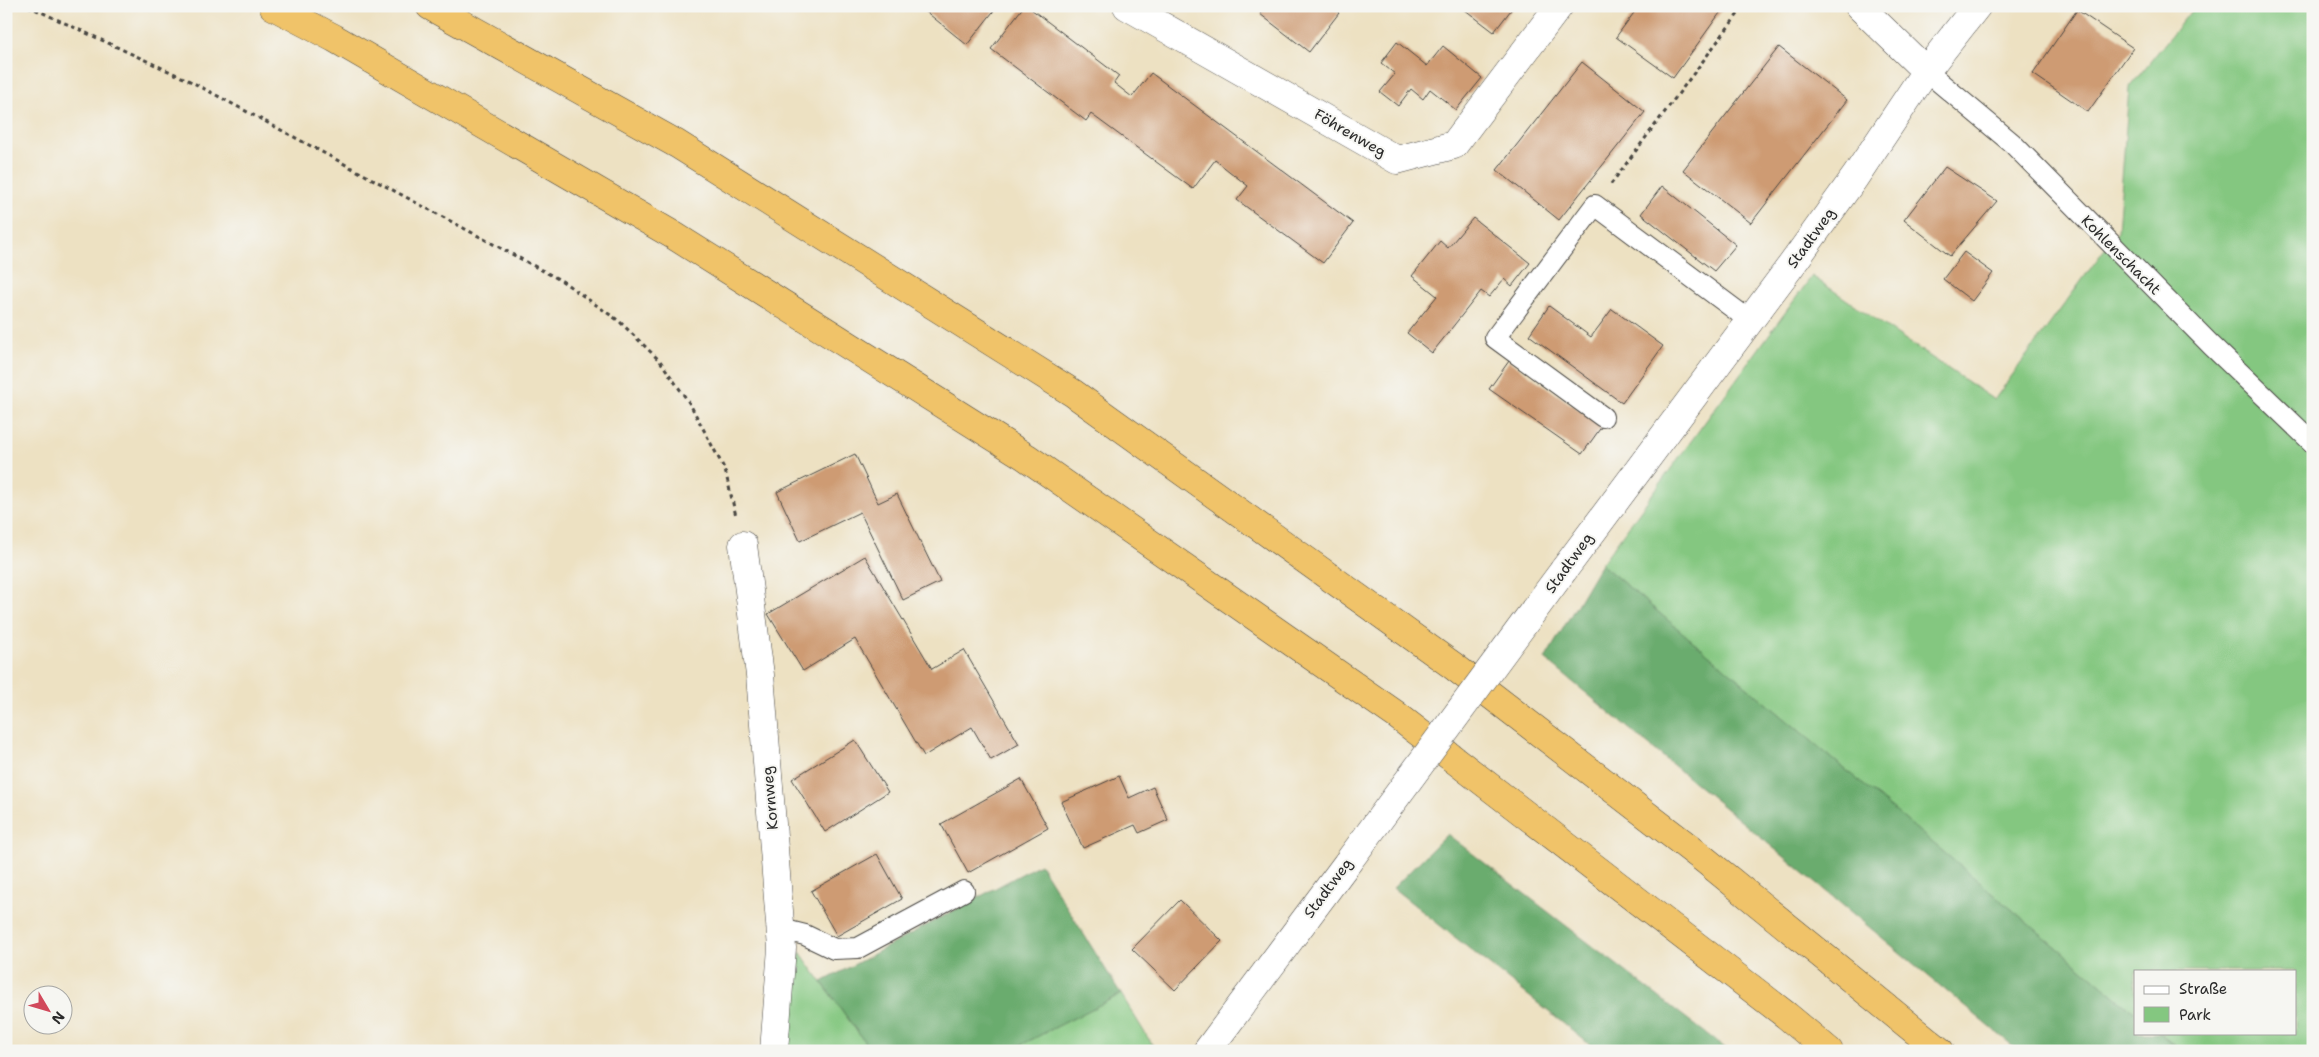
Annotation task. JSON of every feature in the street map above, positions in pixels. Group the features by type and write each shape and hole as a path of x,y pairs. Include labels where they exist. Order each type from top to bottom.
{"highway":[{"path":"273,6 334,38 672,235 1026,457 1395,714 1786,1015 1829,1051"},
{"path":"430,6 676,144 1073,393 1452,665 1706,860 1940,1051"}],"street":[{"name":"Föhrenweg","path":"1127,6 1397,160 1454,145 1559,6"},
{"path":"1859,6 1926,71"},
{"name":"Stadtweg","path":"1207,1051 1855,177 1926,71 1977,6"},
{"name":"Kornweg","path":"743,546 760,675 781,930 782,948 774,1051"}],"lane":[{"name":"Kohlenschacht","path":"1926,71 2012,143 2211,345 2313,443"},
{"path":"1602,417 1495,338 1595,205 1749,320"},
{"path":"781,930 805,935 834,949 858,948 964,891"}],"path":[{"path":"28,6 188,80 562,281 619,321 660,361 690,404 725,470 743,546"},
{"path":"1595,205 1744,6"}],"green space":[{"path":"2195,6 2313,6 2313,1051 2180,1051 2161,1034 2296,1034 2296,970 2134,970 2134,1012 1601,564 1812,276 1994,400 2118,231 2129,88"},
{"path":"1601,564 2134,1012 2134,1034 2161,1034 2180,1051 2019,1051 1545,659"},
{"path":"1447,834 1729,1051 1598,1051 1393,888"},
{"path":"1040,864 1121,994 1009,1051 871,1051 822,982"},
{"path":"800,952 871,1051 786,1051"},
{"path":"1121,994 1156,1051 1009,1051"}],"building":[{"path":"919,6 994,6 996,8 967,45"},
{"path":"1024,6 1027,6 1119,76 1114,83 1132,97 1151,73 1353,223 1323,263 1237,200 1248,186 1215,160 1193,189 1091,114 1086,121 991,49"},
{"path":"1266,6 1331,6 1339,13 1309,52 1260,14"},
{"path":"1460,6 1514,6 1494,32"},
{"path":"1639,6 1725,6 1673,78 1616,37"},
{"path":"2077,10 2133,48 2088,112 2033,74"},
{"path":"1397,42 1427,66 1443,46 1482,78 1456,110 1430,89 1423,99 1411,89 1398,106 1380,92 1395,74 1381,63"},
{"path":"1779,47 1847,100 1751,223 1683,170"},
{"path":"1582,62 1645,112 1559,220 1497,170"},
{"path":"1945,167 1997,201 1950,256 1904,220"},
{"path":"1662,186 1736,245 1714,271 1641,214"},
{"path":"1473,218 1530,263 1512,286 1504,279 1489,297 1481,291 1432,353 1407,333 1437,296 1412,276 1440,241 1448,248"},
{"path":"1964,252 1993,273 1972,301 1943,279"},
{"path":"1549,306 1591,337 1612,309 1663,346 1622,403 1529,335"},
{"path":"1509,361 1602,426 1582,454 1489,389"},
{"path":"855,454 878,503 897,494 940,582 903,600 860,512 800,541 777,492"},
{"path":"865,556 932,669 964,650 1019,744 991,760 972,727 924,756 855,639 803,671 768,614"},
{"path":"855,740 888,792 825,832 792,779"},
{"path":"1119,776 1129,798 1153,787 1168,820 1139,833 1135,825 1083,848 1061,802"},
{"path":"1021,779 1048,828 968,873 941,824"},
{"path":"877,854 902,899 837,936 811,891"},
{"path":"1180,900 1222,941 1175,990 1132,949"}]}
